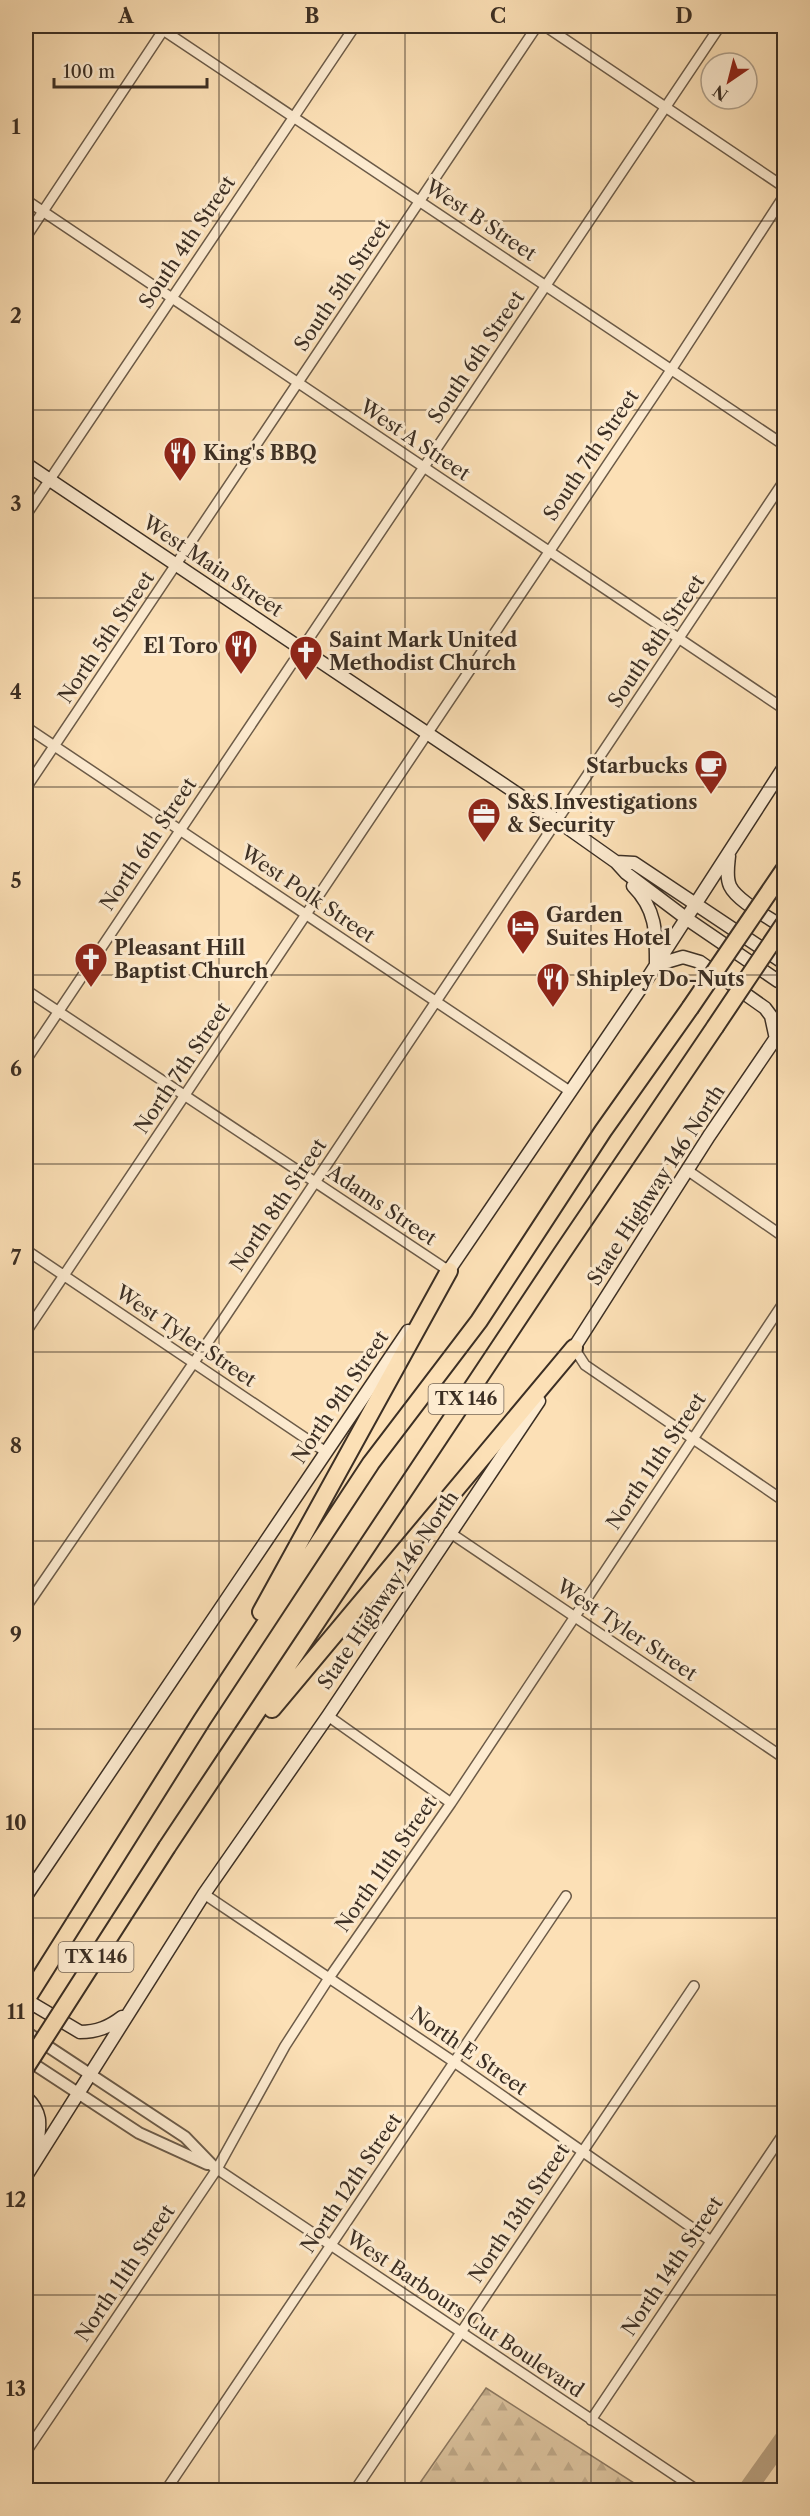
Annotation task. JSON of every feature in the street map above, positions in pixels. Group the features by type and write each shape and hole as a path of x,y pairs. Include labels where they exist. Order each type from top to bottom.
{"highway":[{"name":"TX 146","path":"26,2000 202,1720 371,1463 479,1321 603,1131 784,870"},
{"name":"TX 146","path":"26,2067 167,1847 219,1772 561,1253 784,926"},
{"path":"202,1720 448,1271"},
{"path":"219,1772 574,1348"}],"main road":[{"name":"West Main Street","path":"26,464 558,821 616,862 626,873 687,919 778,981 784,982"},
{"name":"North 9th Street","path":"26,1896 697,905 784,767"},
{"path":"729,855 730,886 739,896 784,926"},
{"name":"West Main Street","path":"616,862 634,863 784,963"},
{"path":"616,862 619,872 650,907 655,930 656,965 684,957 700,962 765,1008 771,1016 776,1039"},
{"name":"State Highway 146 North","path":"26,2176 204,1894 328,1716 574,1348 687,1170 784,1026"},
{"path":"26,2000 80,2032 110,2027 129,2011"},
{"path":"26,2097 35,2106 40,2116 35,2160"}],"street":[{"name":"South 4th Street","path":"26,515 355,26"},
{"name":"South 5th Street","path":"176,565 537,26"},
{"path":"545,26 784,187"},
{"name":"South 6th Street","path":"300,648 720,26"},
{"name":"West B Street","path":"162,27 784,445"},
{"path":"26,237 162,27"},
{"name":"South 7th Street","path":"428,734 784,196"},
{"name":"West A Street","path":"26,200 784,709"},
{"name":"South 8th Street","path":"558,821 784,481"},
{"name":"North 5th Street","path":"26,788 176,565"},
{"name":"North 6th Street","path":"26,1060 300,648"},
{"name":"West Polk Street","path":"26,727 571,1092"},
{"name":"North 7th Street","path":"26,1332 428,734"},
{"name":"North 8th Street","path":"26,1607 69,1540 193,1363 558,821"},
{"name":"Adams Street","path":"26,990 448,1271"},
{"path":"687,1170 784,1237"},
{"name":"West Tyler Street","path":"26,1250 326,1452"},
{"name":"North 11th Street","path":"26,2452 215,2168 285,2046 329,1978 451,1803 784,1302"},
{"path":"574,1348 585,1365 784,1501"},
{"name":"West Tyler Street","path":"449,1532 784,1758"},
{"path":"328,1716 451,1803"},
{"name":"North E Street","path":"204,1894 454,2062 711,2241"},
{"name":"North 12th Street","path":"166,2490 566,1896"},
{"name":"North 13th Street","path":"355,2490 694,1986"},
{"name":"West Barbours Cut Boulevard","path":"26,2031 185,2137 215,2168"},
{"name":"West Barbours Cut Boulevard","path":"26,2059 139,2133 215,2168 330,2247 462,2332 697,2490"},
{"name":"North 14th Street","path":"591,2420 784,2133"}],"green space":[{"path":"486,2388 645,2490 415,2490"}],"waterway":[{"path":"747,2490 784,2438"}],"place":[{"name":"King's BBQ","path":"180,482"},
{"name":"El Toro","path":"241,675"},
{"name":"Saint Mark United Methodist Church","path":"306,681"},
{"name":"Starbucks","path":"711,795"},
{"name":"S&S Investigations & Security","path":"484,843"},
{"name":"Garden Suites Hotel","path":"523,955"},
{"name":"Pleasant Hill Baptist Church","path":"91,988"},
{"name":"Shipley Do-Nuts","path":"553,1008"}]}
